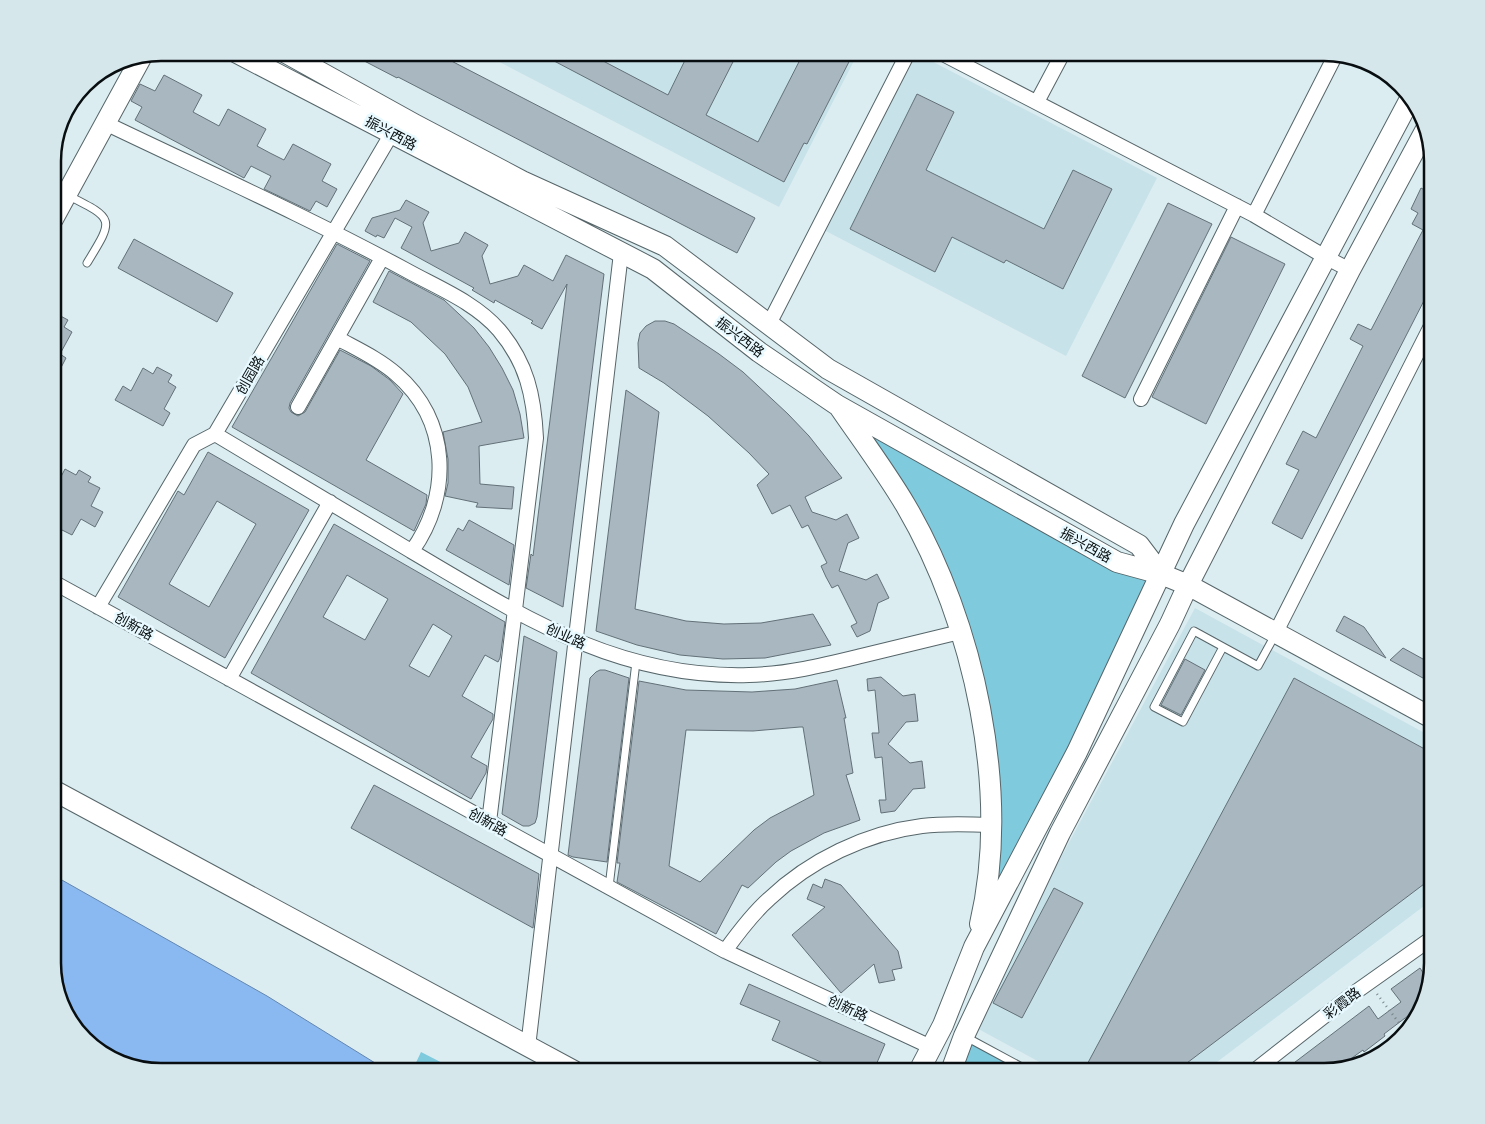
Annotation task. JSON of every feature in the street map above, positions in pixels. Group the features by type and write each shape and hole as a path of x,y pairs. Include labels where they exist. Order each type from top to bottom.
{"main road":[{"name":"振兴西路","path":"254,61 653,269 759,352 837,405 1116,562 1161,574"},
{"name":"振兴西路","path":"302,61 414,124 522,181 665,246 828,369 1139,545 1161,574"},
{"path":"61,204 137,64"},
{"path":"923,1063 943,1025 974,947 1077,752 1184,524 1407,106"},
{"path":"954,1063 964,1036 1060,833 1170,624 1188,585 1350,270 1421,138"},
{"path":"837,405 906,505 936,567 960,632 971,673 983,731 990,790 991,825 986,894 974,947"},
{"path":"1161,574 1188,585 1424,714"},
{"path":"61,794 557,1063"}],"street":[{"path":"769,324 903,61"},
{"path":"958,61 1254,215 1350,270"},
{"path":"1037,102 1058,61"},
{"path":"1254,215 1332,62"},
{"path":"105,123 334,231 477,309 498,329 515,353 528,380 535,408 536,438 489,822"},
{"name":"创园路","path":"98,607 194,446 215,434 392,133"},
{"path":"1141,399 1237,206"},
{"path":"528,1047 621,253"},
{"path":"298,406 382,258"},
{"path":"337,338 396,373 417,397 432,426 440,455 440,486 433,514 424,534 412,551"},
{"path":"1275,634 1424,340"},
{"name":"创业路","path":"215,434 515,612 576,642 636,662 672,670 723,676 779,673 807,669 960,632"},
{"path":"230,679 330,502"},
{"name":"创新路","path":"61,586 725,951 931,1047"},
{"path":"725,951 745,924 769,898 795,876 824,858 888,832 922,826 956,824 991,825"},
{"name":"彩霞路","path":"1266,1063 1369,983 1424,944"}],"lane":[{"path":"66,194 99,212 105,220 105,234 87,263"},
{"path":"1223,647 1182,722 1154,707 1194,631 1258,666 1275,634"},
{"path":"609,888 636,662"},
{"path":"964,1036 1013,1063"}],"path":[{"path":"1369,983 1401,1026"}],"shaded area":[{"path":"497,61 854,61 779,207"},
{"path":"908,61 931,61 1157,178 1066,356 822,229"},
{"path":"837,405 1159,577 974,947 990,797 949,599"},
{"path":"1195,608 1424,733 1424,906 1216,1063 1041,1063 971,1025"},
{"path":"61,880 267,996 375,1063 155,1063 129,1057 106,1046 82,1024 69,1001 63,982 61,969"},
{"path":"964,1036 1013,1063 954,1063"},
{"path":"421,1052 442,1063 416,1063"}],"building":[{"path":"364,61 451,61 755,218 737,253"},
{"path":"554,61 603,61 668,95 685,61 733,61 706,115 758,142 799,61 849,61 807,144 804,143 784,182"},
{"path":"164,75 202,95 193,112 219,126 228,109 266,129 257,146 270,153 284,160 293,144 331,164 322,181 337,189 327,207 316,201 310,211 264,189 271,176 251,166 244,178 135,120 142,107 131,101 140,84 155,91"},
{"path":"917,94 954,112 926,170 1044,229 1073,170 1112,189 1063,289 1006,260 1004,263 952,237 935,272 850,229"},
{"path":"1421,188 1424,190 1424,301 1302,539 1272,523 1299,470 1286,464 1303,431 1316,438 1363,346 1350,339 1358,324 1371,330 1423,230 1412,224 1418,213 1411,209"},
{"path":"406,200 429,212 423,223 431,251 459,243 465,232 488,245 482,256 490,284 518,276 524,265 553,281 566,255 604,274 563,607 526,588 531,554 533,556 567,284 542,329 531,323 533,321 495,300 494,303 472,290 474,288 401,248 412,227 395,218 384,238 377,235 376,237 365,231 372,218 400,210"},
{"path":"1168,203 1212,224 1125,398 1082,376"},
{"path":"1231,237 1285,264 1206,424 1152,397"},
{"path":"134,239 233,293 217,322 118,268"},
{"path":"337,244 370,261 290,403 289,408 291,412 298,416 305,412 340,350 371,366 390,380 403,394 366,460 427,495 426,504 414,531 232,427"},
{"path":"389,271 444,300 474,328 502,368 513,390 524,438 479,446 480,484 514,487 512,509 476,507 478,503 445,496 448,483 448,459 443,432 482,422 468,387 445,354 411,322 373,302"},
{"path":"61,316 68,320 64,327 72,332 61,352"},
{"path":"655,321 665,321 674,324 743,372 809,436 842,478 805,497 812,512 836,520 847,514 859,538 848,543 839,571 866,580 877,574 889,598 878,603 870,631 857,637 851,626 857,623 838,585 832,588 826,577 821,566 827,563 808,525 802,528 790,505 772,514 757,485 769,474 708,416 664,383 639,368 638,343 640,333 646,326"},
{"path":"61,355 66,358 61,368"},
{"path":"157,367 172,375 168,382 176,387 164,409 170,413 163,426 115,400 123,386 131,391 143,368 153,374"},
{"path":"626,390 659,412 635,609 686,621 724,624 761,623 813,614 831,645 765,658 723,659 680,655 637,645 596,631"},
{"path":"208,452 309,510 225,658 118,597 178,491 184,495","holes":["217,501 256,524 209,607 169,584"]},
{"path":"65,469 76,475 79,470 91,477 88,482 100,488 91,506 103,512 95,527 81,519 72,535 62,530 61,532 61,477"},
{"path":"469,520 514,545 509,585 446,550 458,528 463,531"},
{"path":"334,524 505,622 498,662 485,655 462,696 493,714 493,719 471,757 487,766 486,773 471,799 251,673","holes":["347,575 388,599 365,640 323,617","433,624 452,636 429,677 409,666"]},
{"path":"1344,616 1364,627 1386,658 1336,631"},
{"path":"524,636 557,652 537,817 535,823 529,826 523,826 502,814"},
{"path":"1403,648 1424,660 1424,679 1390,660"},
{"path":"1185,659 1205,670 1181,715 1161,705"},
{"path":"600,670 629,678 607,862 568,855 590,678"},
{"path":"881,677 903,696 915,694 918,721 906,722 888,744 910,763 922,761 925,788 913,789 895,811 881,813 879,800 886,800 882,757 875,758 872,733 879,733 875,690 868,691 867,679"},
{"path":"1294,678 1424,749 1424,884 1187,1063 1088,1063"},
{"path":"837,680 846,718 844,718 853,773 846,775 860,820 824,833 791,851 748,888 742,885 716,934 617,882 620,863 617,863 639,681 686,690 752,692 795,689","holes":["803,727 814,795 770,818 754,830 700,882 669,866 686,730 753,731"]},
{"path":"374,785 539,874 533,928 351,828"},
{"path":"825,879 841,885 898,951 902,968 892,970 895,980 879,983 874,964 841,993 792,935 825,907 807,899 813,884 822,888"},
{"path":"1054,888 1083,903 1022,1018 993,1003"},
{"path":"1420,968 1423,973 1416,1001 1408,1016 1364,1052 1363,1050 1351,1058 1343,1061 1294,1063 1369,1006 1378,1019 1401,1002 1391,989"},
{"path":"749,984 885,1044 877,1063 823,1063 772,1040 780,1021 740,1004"}]}
